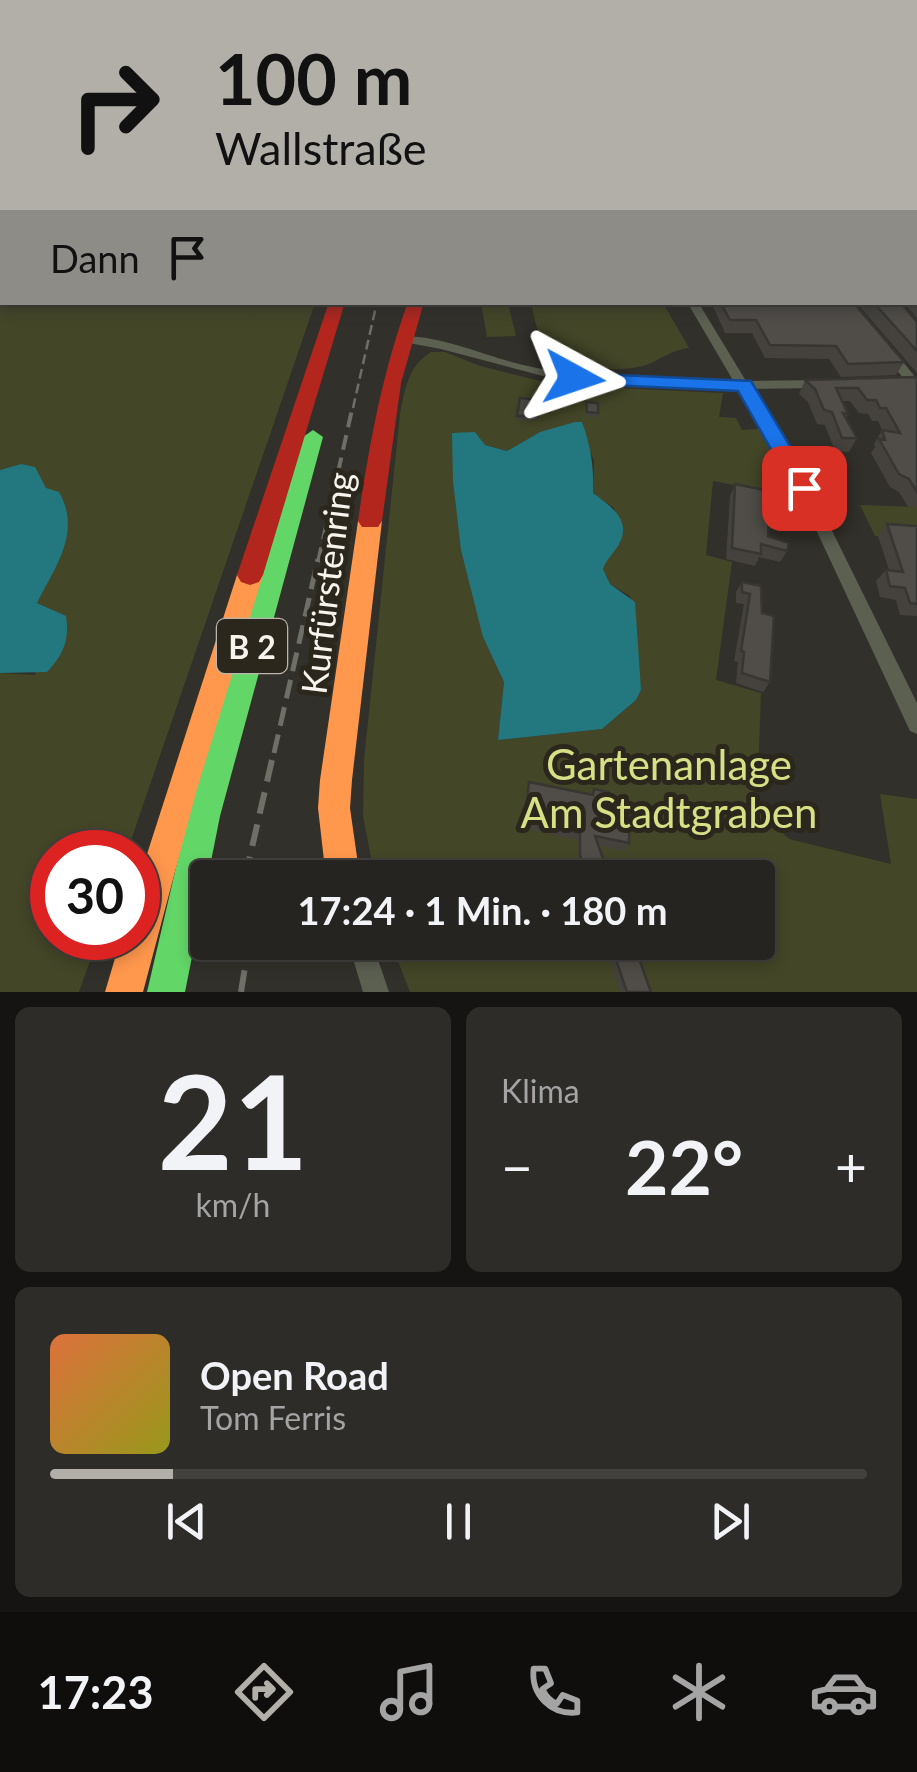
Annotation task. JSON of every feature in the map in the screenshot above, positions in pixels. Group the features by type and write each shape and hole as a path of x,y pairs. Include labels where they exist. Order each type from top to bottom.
{"main road":[{"name":"B 2","path":"124,992 176,807 336,305"},
{"name":"B 2","path":"166,992 226,733 350,305"},
{"name":"Kurfürstenring","path":"340,860 334,822 336,780 383,416 415,305"}],"street":[{"path":"694,305 804,488 917,724"},
{"path":"402,339 440,344 510,366 574,378 744,386 840,384"},
{"path":"880,343 916,385"},
{"path":"896,384 916,385"},
{"path":"366,960 376,992"}],"green space":[{"path":"0,305 314,305 135,830 30,830 30,960 90,960 79,992 0,992 0,673 35,675 53,610 37,603 56,565 46,488 38,476 21,464 0,470"},
{"path":"481,305 508,305 516,336 487,337"},
{"path":"532,305 664,305 689,348 634,368 590,367 550,350 537,327"},
{"name":"Gartenanlage Am Stadtgraben","path":"431,352 445,352 480,366 556,385 723,393 719,417 736,418 742,430 759,429 783,473 784,495 713,481 706,555 732,562 716,680 761,693 757,808 789,839 891,864 880,794 917,799 917,992 410,992 398,960 775,960 775,860 372,860 363,816 364,760 400,414 417,364","holes":["579,422 594,461 593,493 614,508 621,542 608,555 603,569 610,584 630,596 641,690 636,700 602,729 498,740 504,682 483,637 475,432 485,445 507,451 540,432"]},
{"path":"860,505 917,507 917,538 875,536"}],"water":[{"path":"582,422 588,440 593,493 616,512 623,525 621,540 603,569 610,584 635,602 641,690 636,700 602,729 498,740 504,682 483,637 461,550 452,433 475,432 485,445 507,451 540,432"},
{"path":"21,464 35,467 46,488 59,492 65,507 68,521 63,549 37,603 66,616 67,632 61,653 47,672 0,673 0,470"}],"building":[{"path":"722,305 856,305 904,362 848,364 836,346 770,345 756,320 730,320"},
{"path":"876,305 903,305 917,322 917,351"},
{"path":"917,377 917,492 909,479 899,474 879,439 885,440 882,430 900,433 886,408 880,408 876,400 867,400 858,388 836,388 848,414 843,413 857,438 842,438 832,412 824,410 815,389 805,380"},
{"path":"520,398 539,400 538,416 517,416"},
{"path":"586,402 598,403 598,413 587,412"},
{"path":"735,484 779,493 779,517 769,515 768,536 789,543 787,551 761,544 761,554 732,548"},
{"path":"887,524 917,526 917,604 910,603 905,588 890,586 886,570 903,572"},
{"path":"742,582 761,586 762,613 774,616 770,682 742,673 741,651 750,594 742,592"},
{"path":"529,782 593,795 594,789 608,792 607,799 630,803 629,843 595,836 604,860 582,860 580,833 525,819"},
{"path":"616,960 639,960 651,992 627,992"}],"railway":[{"path":"353,408 376,305"},
{"path":"318,562 353,405"},
{"path":"274,753 318,559"},
{"path":"249,860 274,751"},
{"path":"241,992 246,960"}],"traffic: fast":[{"path":"166,992 204,816 313,437"}],"traffic: slow":[{"path":"341,860 334,808 336,780 370,521"},
{"path":"124,992 181,789 250,575"}],"traffic: jam":[{"path":"250,575 336,305"},
{"path":"370,521 392,383 415,305"}],"route":[{"path":"574,378 744,386 804,488"}]}
